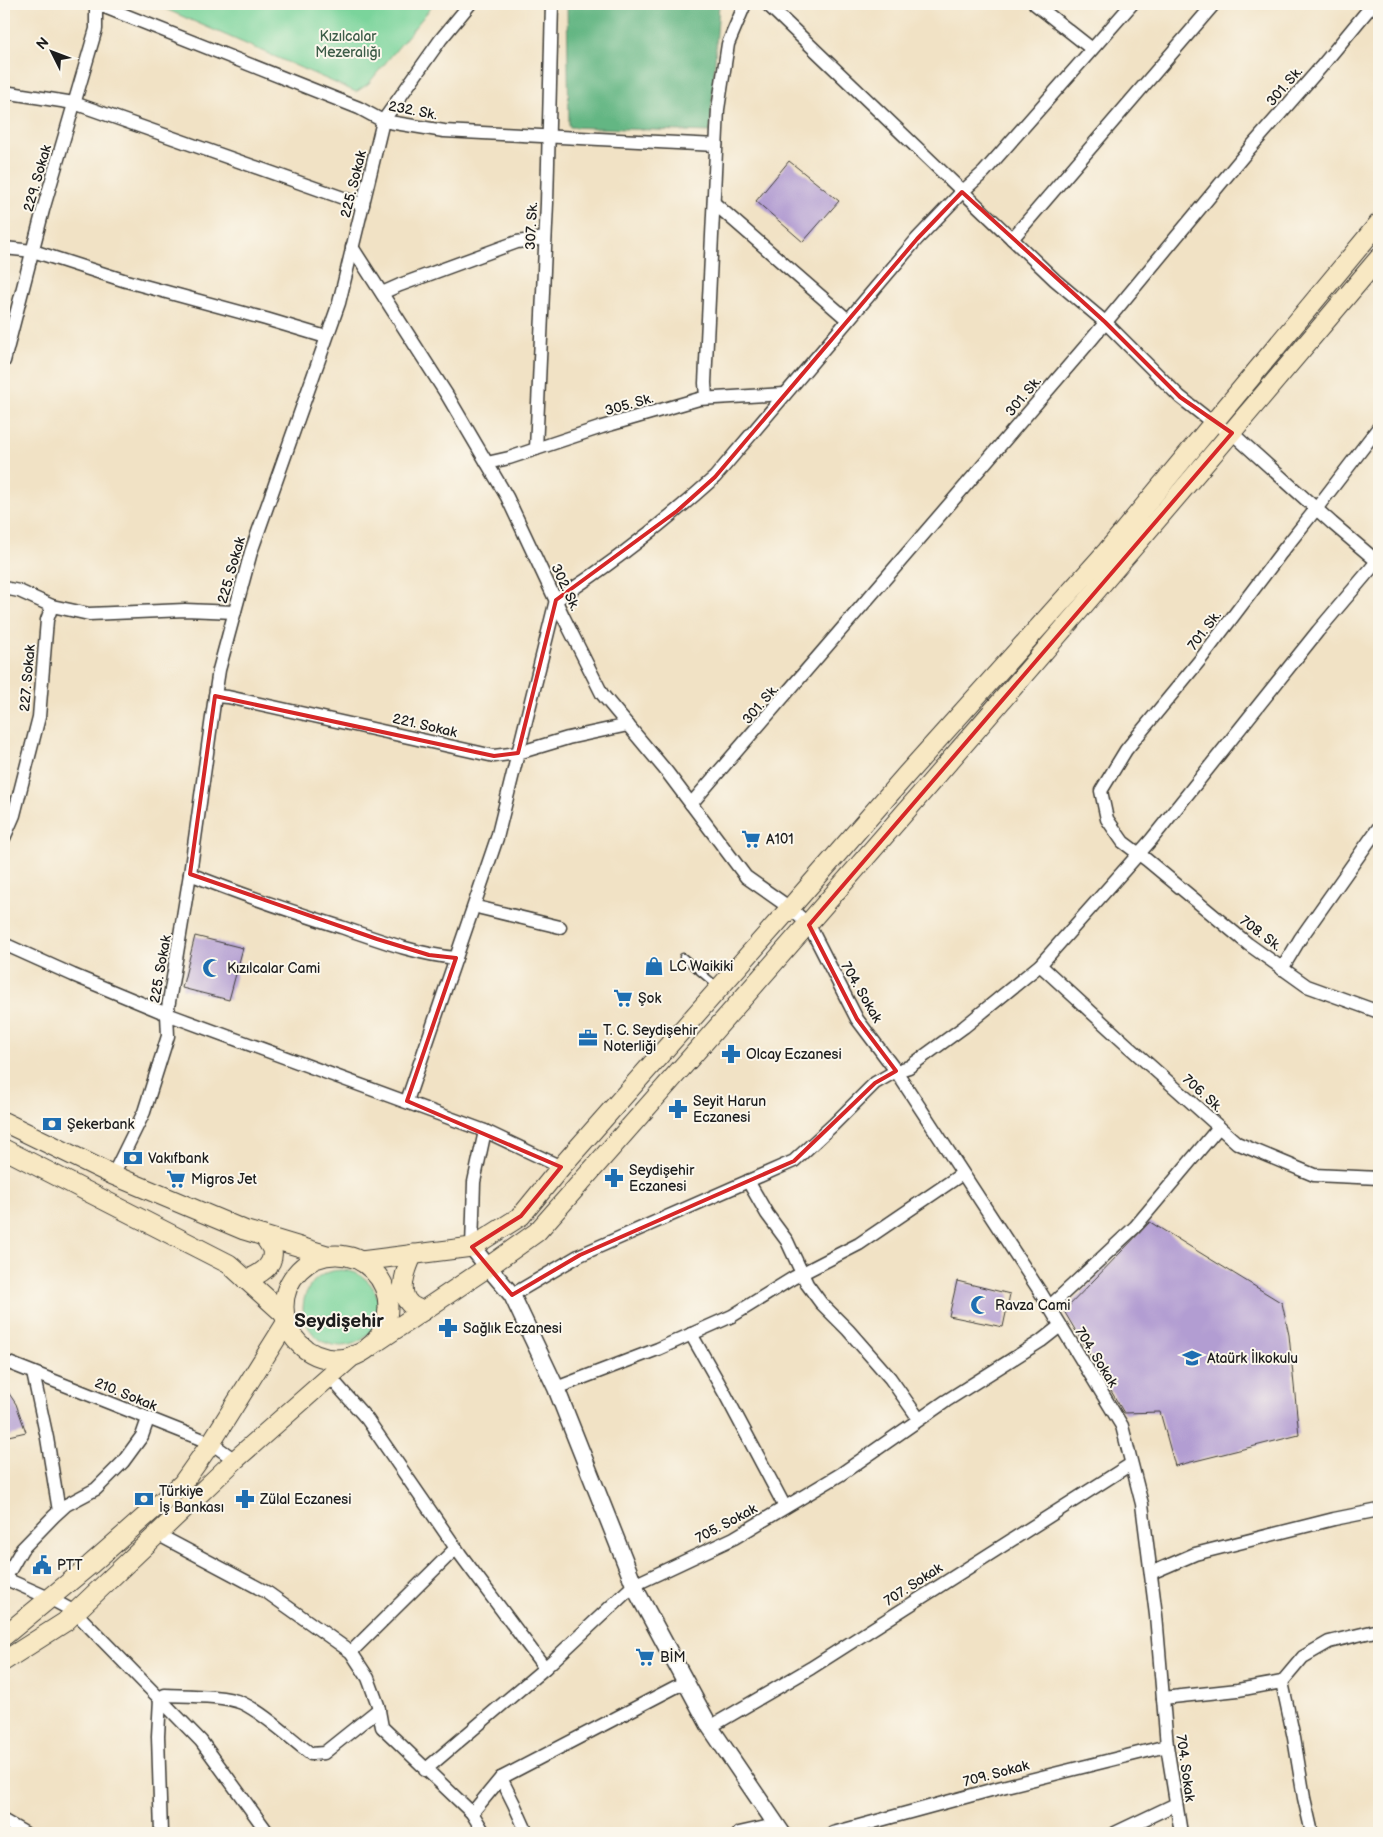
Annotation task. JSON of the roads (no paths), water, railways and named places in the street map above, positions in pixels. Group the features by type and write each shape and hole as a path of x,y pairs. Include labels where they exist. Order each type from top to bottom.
{"main road":[{"path":"361,1261 472,1247 521,1216 561,1167 906,775 1107,551 1379,223"},
{"path":"4,1661 65,1622 235,1460 329,1376 362,1351 537,1232 808,925 1232,433 1379,258"},
{"path":"4,1122 113,1175 244,1230 327,1255 345,1255 361,1261 374,1271 384,1285 388,1302 387,1319 380,1334 362,1351 338,1359 321,1357 306,1349 294,1338 285,1318 284,1298 290,1283 299,1270 312,1260 327,1255"},
{"path":"4,1150 229,1264 285,1318"},
{"path":"246,1280 260,1274 270,1263 272,1250 264,1236"},
{"path":"413,1254 405,1272 404,1295 409,1304 423,1311"},
{"path":"4,1636 90,1565 182,1484 211,1444 285,1318"}],"street":[{"name":"229. Sokak","path":"4,361 74,102 96,29 97,4"},
{"name":"232. Sk.","path":"97,4 360,108 383,121 444,131 549,138 716,145"},
{"name":"225. Sokak","path":"113,1175 144,1112 168,1036 167,1014 190,874 219,670 251,552 339,303 383,121 441,39 470,4"},
{"name":"307. Sk.","path":"536,449 549,138 552,4"},
{"path":"706,398 705,383 718,109 728,44 745,4"},
{"path":"512,1295 580,1255 794,1161 875,1083 896,1071 909,1067 964,1027 1040,965 1138,855 1318,631 1379,561 1316,509 1232,433 1214,423 1180,398 1105,322 1055,280 766,4"},
{"path":"1035,4 1092,49"},
{"path":"409,1102 497,838 556,600 593,576 677,512 715,477 917,238 984,172 1132,4"},
{"path":"1012,239 1214,4"},
{"name":"301. Sk.","path":"691,804 892,573 1373,4"},
{"path":"4,92 74,102 363,205"},
{"path":"714,203 848,320"},
{"path":"382,293 517,242 545,238"},
{"path":"4,248 33,251 126,281 326,337"},
{"name":"302. Sk.","path":"352,248 447,395 507,497 602,694 691,804 746,878 790,908"},
{"name":"305. Sk.","path":"487,463 699,399 784,394"},
{"name":"701. Sk.","path":"1138,855 1122,842 1107,819 1100,792 1126,750 1200,660 1280,552 1316,509 1379,427"},
{"path":"4,588 19,591 52,606 89,614 185,610 235,612"},
{"name":"227. Sokak","path":"4,838 14,815 39,717 47,620 52,606"},
{"name":"221. Sokak","path":"215,696 228,696 494,756 518,753 568,738 628,724"},
{"path":"409,1102 481,908 515,800 522,769 518,753"},
{"path":"1282,968 1300,939 1379,828"},
{"name":"708. Sk.","path":"1138,855 1147,860 1248,944 1307,986 1379,1012"},
{"path":"190,874 240,894 377,939 430,955 456,958"},
{"path":"481,908 560,927"},
{"name":"704. Sokak","path":"790,908 808,925 857,1019 896,1071 1122,1426 1142,1504 1151,1573 1167,1746 1181,1833"},
{"path":"4,944 167,1014 485,1131 561,1167"},
{"name":"706. Sk.","path":"1040,965 1126,1045 1237,1143 1314,1175 1379,1178"},
{"path":"1048,1307 1135,1227 1219,1127"},
{"path":"485,1131 474,1182 472,1247 512,1295 556,1388 634,1585 685,1682 710,1728 779,1829 739,1833"},
{"path":"556,1388 658,1349 732,1316 802,1273 859,1244 962,1174"},
{"path":"748,1181 767,1214 787,1240 807,1284 821,1303 848,1330 890,1378 920,1419"},
{"name":"705. Sokak","path":"425,1770 544,1668 634,1585 734,1538 841,1474 920,1419 1041,1341 1060,1326"},
{"path":"691,1334 785,1507"},
{"name":"210. Sokak","path":"4,1361 211,1444 235,1460"},
{"path":"33,1373 60,1511"},
{"path":"329,1376 367,1419 456,1548 544,1668"},
{"path":"148,1419 142,1436 123,1462 96,1489 66,1505 22,1549 4,1578 75,1612 201,1741 268,1833"},
{"name":"707. Sokak","path":"710,1728 811,1668 1132,1464"},
{"path":"1151,1573 1195,1554 1334,1519 1379,1510"},
{"path":"158,1534 268,1593 351,1652 368,1678 379,1709 382,1727 472,1814 483,1831 482,1833"},
{"path":"351,1652 456,1548"},
{"path":"1163,1698 1238,1690 1282,1682 1302,1657 1329,1642 1379,1630"},
{"path":"472,1814 500,1778 685,1682"},
{"path":"1282,1682 1312,1833"},
{"path":"160,1698 165,1695 209,1697 241,1702 259,1713 311,1754 324,1753 379,1709"},
{"path":"160,1698 158,1736 161,1833"},
{"name":"709. Sokak","path":"833,1833 1002,1787 1167,1746"},
{"path":"500,1778 527,1833"},
{"path":"1115,1833 1176,1804"},
{"path":"4,1821 26,1833"}],"lane":[{"path":"684,957 719,988"}],"place":[{"name":"A101","path":"751,839"},
{"name":"LC Waikiki","path":"654,966"},
{"name":"Kızılcalar Cami","path":"212,968"},
{"name":"Şok","path":"623,998"},
{"name":"T. C. Seydişehir Noterliği","path":"588,1038"},
{"name":"Olcay Eczanesi","path":"731,1054"},
{"name":"Seyit Harun Eczanesi","path":"678,1109"},
{"name":"Şekerbank","path":"52,1124"},
{"name":"Vakıfbank","path":"133,1158"},
{"name":"Seydişehir Eczanesi","path":"614,1178"},
{"name":"Migros Jet","path":"176,1179"},
{"name":"Ravza Cami","path":"980,1305"},
{"name":"Sağlık Eczanesi","path":"448,1328"},
{"name":"Ataürk İlkokulu","path":"1192,1358"},
{"name":"Türkiye İş Bankası","path":"144,1499"},
{"name":"Zülal Eczanesi","path":"245,1499"},
{"name":"PTT","path":"42,1565"},
{"name":"BİM","path":"645,1657"}],"district":[{"name":"Seydişehir","path":"339,1320"}],"park label":[{"name":"Kızılcalar Mezeralığı","path":"348,44"}]}
